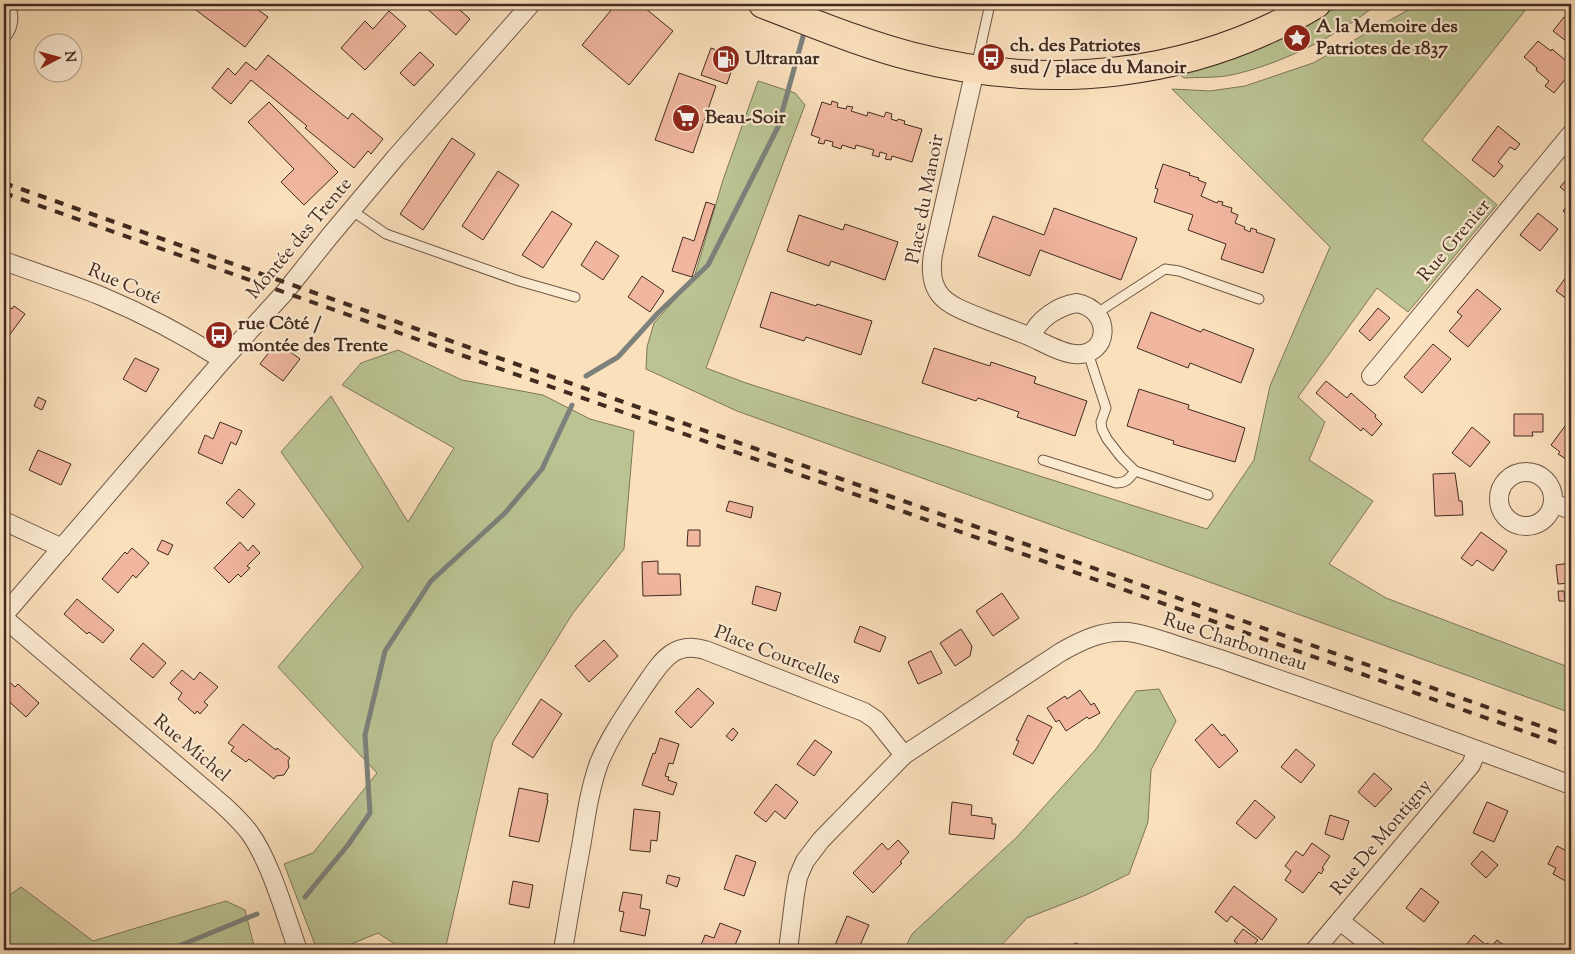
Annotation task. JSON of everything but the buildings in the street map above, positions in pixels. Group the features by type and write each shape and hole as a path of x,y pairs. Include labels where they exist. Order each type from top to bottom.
{"main road":[{"path":"763,4 908,56 976,70 1019,75 1068,76 1100,74 1150,66 1205,53 1237,42 1283,22 1316,4"}],"street":[{"path":"4,32 9,20 5,4"},
{"name":"Montée des Trente","path":"4,616 222,360 285,292 352,210 531,4"},
{"name":"Place du Manoir","path":"976,70 934,254 932,277 936,288 948,304 1072,354 1088,353"},
{"name":"Rue Grenier","path":"1371,376 1571,134"},
{"name":"Rue Coté","path":"4,262 100,296 135,311 196,343 222,360"},
{"path":"1031,337 1035,328 1042,320 1070,304 1085,304 1097,313 1103,328 1099,344 1088,353"},
{"path":"1553,503 1571,510"},
{"path":"4,521 62,548"},
{"name":"Rue Michel","path":"4,616 240,821 256,843 266,863 298,950"},
{"name":"Rue Charbonneau","path":"904,755 1072,646 1098,634 1122,632 1153,637 1200,652 1571,785"},
{"name":"Place Courcelles","path":"563,950 588,808 599,764 622,718 662,662 676,651 688,647 706,650 868,714 879,723 904,755"},
{"name":"Rue De Montigny","path":"1315,950 1471,765 1477,750"},
{"path":"788,950 796,885 805,861 821,840 904,755"},
{"path":"1340,921 1377,950"}],"lane":[{"path":"976,70 990,4"},
{"path":"352,210 364,221 386,234 519,281 575,297"},
{"path":"1097,313 1164,268 1179,271 1259,299"},
{"path":"1088,353 1106,408 1101,422 1107,439 1135,471 1208,495"},
{"path":"1042,460 1116,483 1123,483 1129,480 1135,471"}],"green space":[{"path":"1342,4 1377,4 1344,27 1306,49 1285,58 1245,72 1221,77 1184,78 1179,74 1217,63 1316,20"},
{"path":"1419,4 1525,4 1527,8 1422,140 1497,205 1408,312 1377,288 1298,397 1325,422 1309,460 1373,501 1329,564 1386,598 1571,668 1571,713 737,411 646,369 647,347 654,323 694,278 723,180 758,81 795,93 805,105 706,368 746,383 1207,529 1254,460 1270,386 1330,247 1172,89 1210,91 1245,86 1313,63"},
{"path":"398,350 462,380 543,395 590,419 634,431 624,549 573,613 493,741 445,950 400,950 398,946 378,933 337,950 317,950 284,864 313,853 377,773 278,667 363,567 281,452 331,396 408,522 454,448 342,385 361,363"},
{"path":"1159,689 1176,721 1151,770 1148,822 1129,874 1086,895 1027,918 997,950 904,950 912,934 1017,837 1096,749 1136,691"},
{"path":"21,887 93,941 226,901 245,910 255,950 4,950 4,899"}],"waterway":[{"path":"586,376 618,357 658,313 708,265 778,127 804,33"},
{"path":"305,897 348,845 370,813 365,735 385,651 431,581 505,513 542,469 572,405"},
{"path":"169,950 257,914"}],"railway":[{"path":"4,183 1571,737"},
{"path":"4,193 1571,748"}],"place":[{"name":"A la Memoire des Patriotes de 1837","path":"1297,38"},
{"name":"ch. des Patriotes sud / place du Manoir","path":"991,57"},
{"name":"Ultramar","path":"726,59"},
{"name":"Beau-Soir","path":"686,118"},
{"name":"rue Côté / montée des Trente","path":"219,335"}]}
